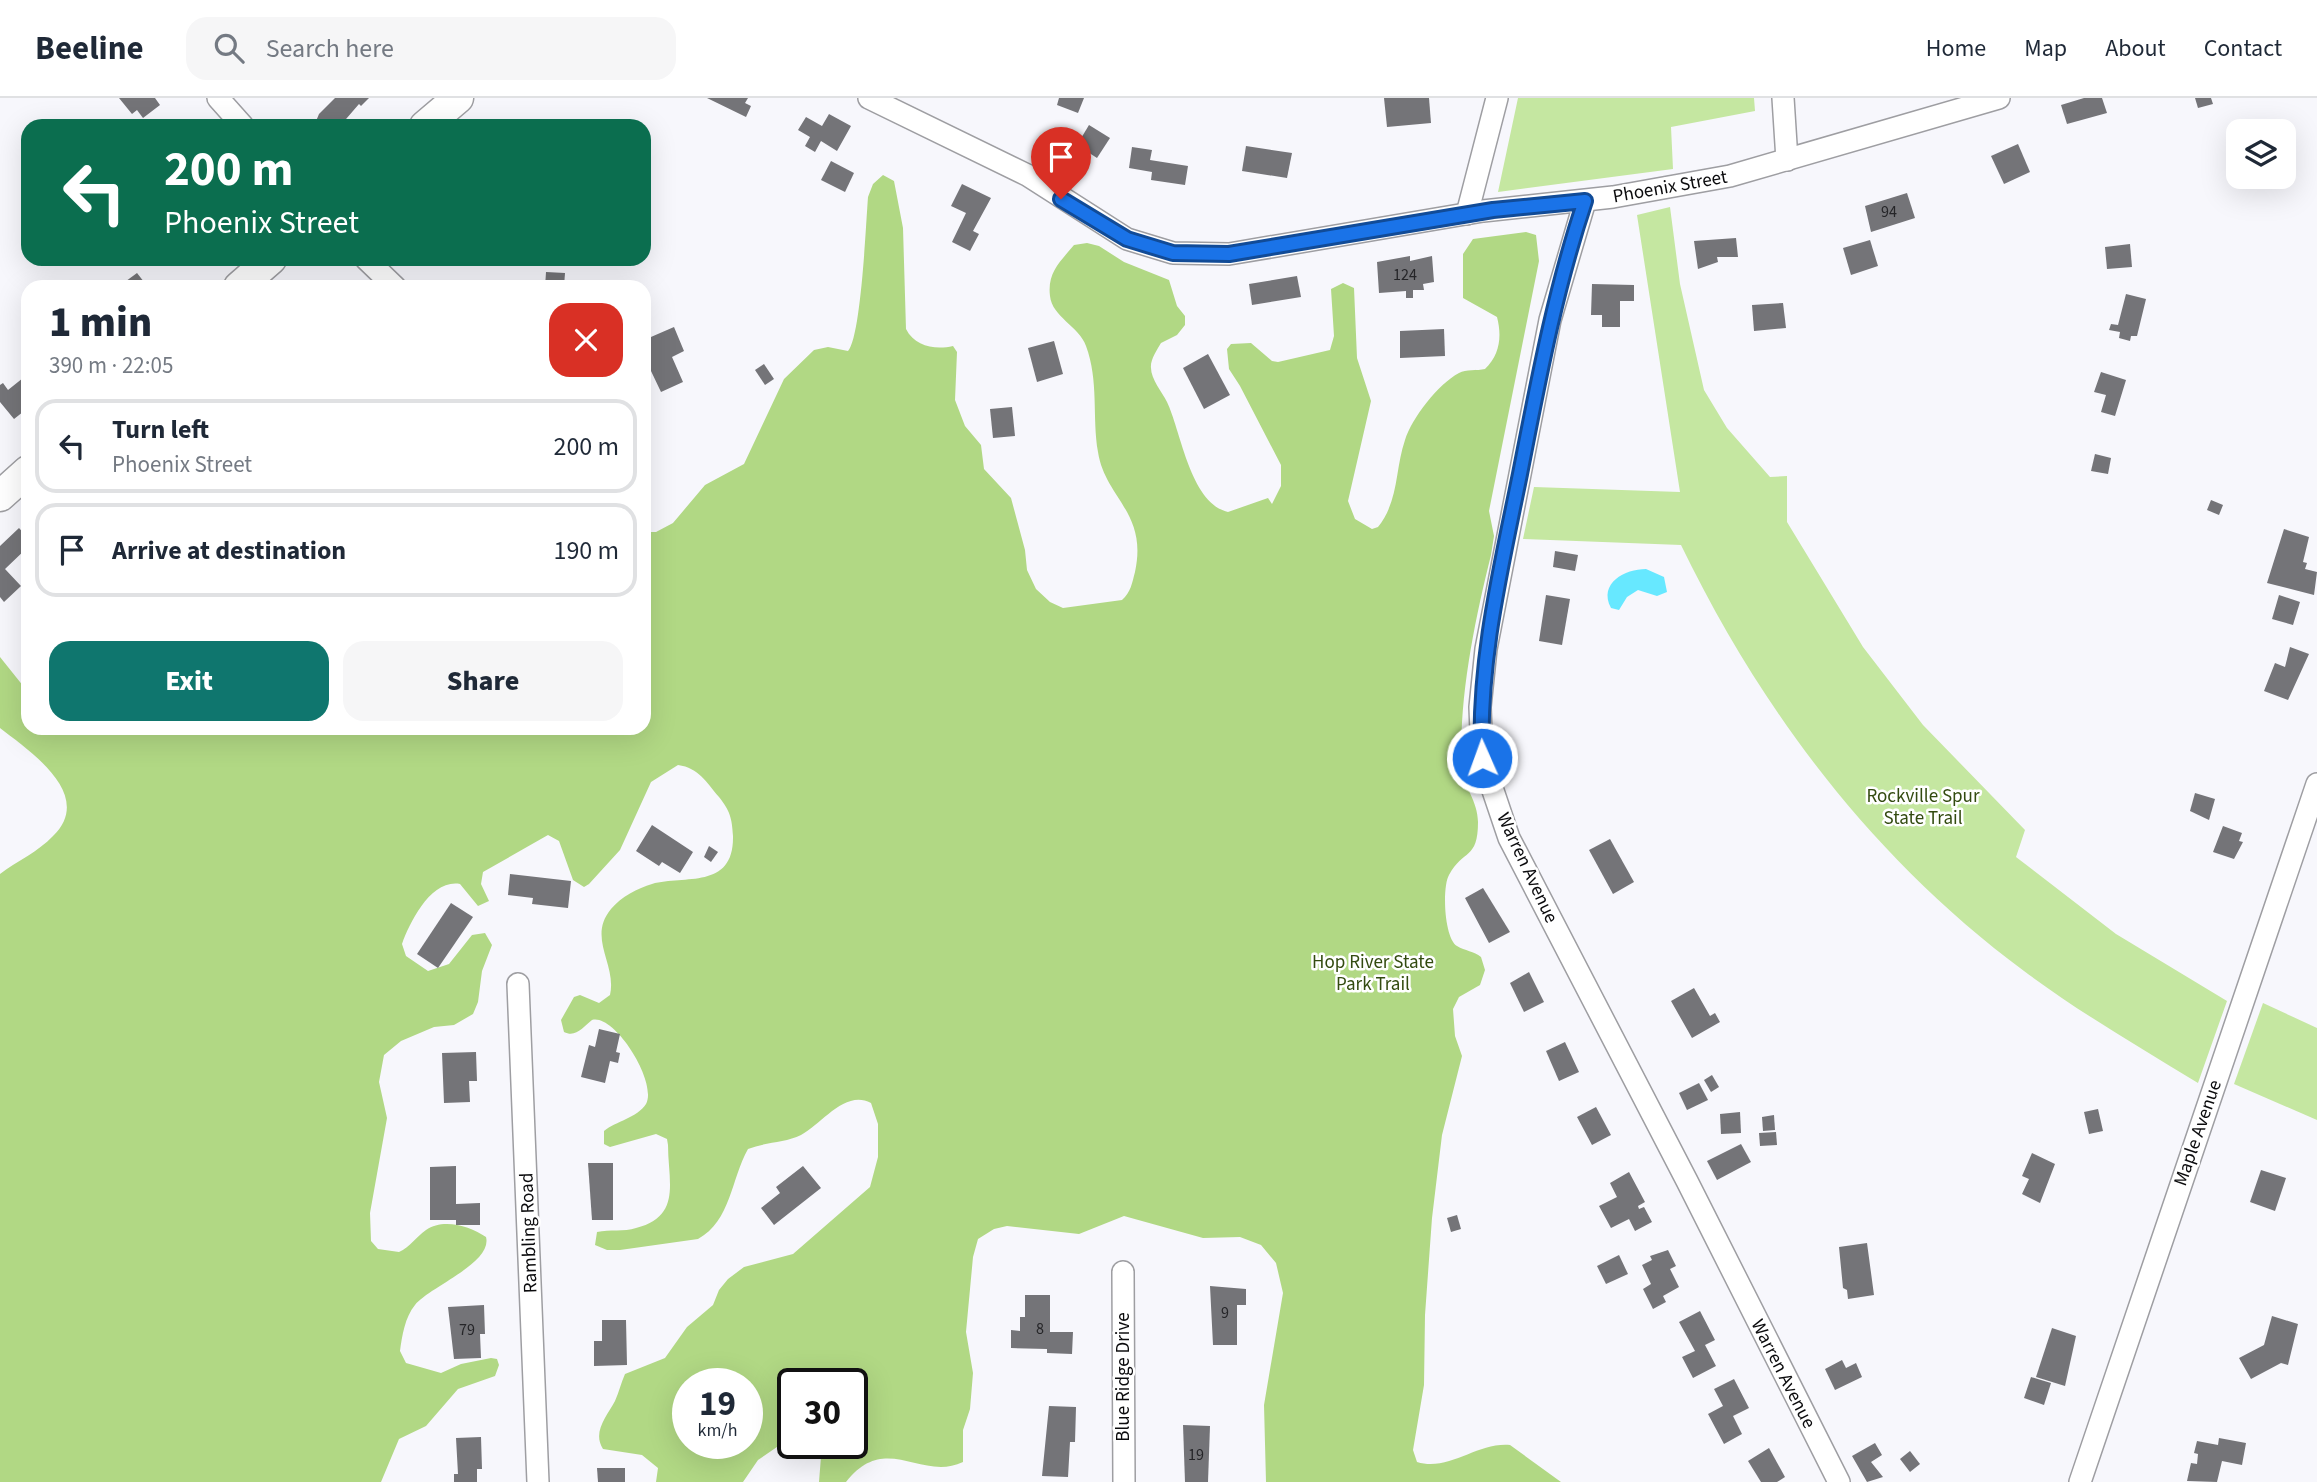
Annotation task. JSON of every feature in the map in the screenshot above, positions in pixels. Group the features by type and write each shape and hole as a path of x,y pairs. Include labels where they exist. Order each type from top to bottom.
{"street":[{"path":"218,98 237,119"},
{"path":"433,119 458,98"},
{"name":"Phoenix Street","path":"869,98 1027,175 1127,239 1173,253 1229,254 1466,214 1585,201 1730,176 1999,98"},
{"path":"1466,214 1497,98"},
{"path":"1783,98 1787,160"},
{"name":"Warren Avenue","path":"1585,201 1550,320 1488,636 1479,707 1482,758 1509,838 1839,1482"},
{"path":"247,280 263,266"},
{"path":"373,266 388,280"},
{"path":"0,495 21,477"},
{"name":"Maple Avenue","path":"2080,1482 2317,784"},
{"name":"Rambling Road","path":"519,984 538,1482"},
{"name":"Blue Ridge Drive","path":"1123,1272 1124,1482"}],"green space":[{"path":"1518,98 1754,98 1755,111 1671,127 1673,169 1498,192"},
{"name":"Hop River State Park Trail","path":"883,175 894,181 903,228 906,329 915,340 926,346 953,346 957,352 955,400 965,426 981,445 984,469 1011,498 1025,550 1027,570 1036,589 1050,602 1063,608 1122,600 1132,584 1137,552 1136,534 1131,520 1102,468 1098,452 1093,372 1086,346 1078,333 1055,310 1050,296 1053,274 1074,245 1087,243 1099,246 1124,262 1169,280 1177,306 1185,316 1185,325 1177,335 1161,343 1154,355 1151,372 1167,402 1196,481 1204,495 1215,506 1228,512 1268,498 1272,504 1281,486 1281,465 1229,369 1227,349 1231,344 1251,343 1272,361 1278,362 1330,350 1334,336 1331,289 1343,283 1354,288 1357,358 1371,401 1348,501 1355,519 1372,529 1378,527 1390,507 1405,440 1420,412 1451,378 1462,372 1485,369 1497,351 1497,317 1463,298 1463,254 1473,239 1526,232 1536,235 1539,261 1489,511 1494,536 1465,688 1462,766 1477,814 1477,834 1473,849 1449,875 1445,890 1446,912 1453,941 1457,946 1481,957 1485,970 1480,985 1459,997 1453,1009 1455,1036 1462,1056 1442,1135 1432,1218 1425,1315 1424,1385 1413,1450 1417,1462 1429,1464 1452,1460 1498,1445 1510,1445 1561,1482 1266,1482 1264,1405 1283,1293 1276,1263 1261,1245 1240,1237 1203,1238 1124,1216 1079,1234 1007,1226 994,1229 978,1239 973,1257 966,1332 973,1373 970,1409 963,1430 963,1462 948,1467 904,1460 875,1460 861,1467 846,1482 819,1482 821,1459 868,1459 868,1368 777,1368 777,1447 763,1457 763,1368 672,1368 672,1459 759,1459 743,1482 656,1482 658,1468 642,1455 603,1449 600,1430 625,1374 665,1358 687,1327 713,1305 719,1290 728,1279 744,1267 793,1254 870,1187 878,1157 878,1124 871,1103 852,1101 834,1110 801,1135 748,1149 724,1211 709,1231 698,1239 620,1250 607,1250 595,1245 597,1232 636,1228 651,1223 660,1215 669,1196 668,1145 667,1139 656,1134 610,1147 604,1144 604,1131 637,1113 646,1104 646,1081 632,1051 611,1027 601,1021 592,1020 572,1034 564,1032 561,1020 574,997 580,995 599,1003 610,995 610,973 602,930 604,920 615,905 630,894 652,884 717,873 731,853 732,824 726,806 702,776 678,765 651,782 620,850 589,884 584,887 573,880 559,841 548,835 483,872 481,884 489,901 478,906 460,884 440,888 416,914 402,944 406,956 428,971 449,964 472,935 485,933 492,945 482,971 478,1002 473,1014 454,1025 434,1027 401,1041 384,1055 379,1082 387,1118 370,1213 371,1241 378,1249 399,1252 426,1230 440,1224 464,1227 486,1237 486,1247 480,1256 415,1305 406,1321 400,1351 406,1363 441,1373 461,1364 497,1359 499,1365 495,1376 458,1389 426,1426 399,1439 381,1482 0,1482 0,874 53,836 64,821 67,805 63,790 54,776 27,749 0,728 0,657 21,683 21,735 651,735 651,532 673,523 705,485 744,464 784,379 814,350 828,347 848,351 853,341 862,279 868,197 873,184"},
{"name":"Rockville Spur State Trail","path":"1670,207 1680,284 1704,390 1727,428 1770,477 1787,476 1787,522 1863,647 1923,725 2025,830 2016,857 2116,934 2227,1001 2198,1083 2110,1029 2024,971 1918,881 1870,831 1826,779 1785,724 1713,607 1681,545 1523,539 1534,487 1680,492 1637,215"},
{"path":"2263,1003 2317,1028 2317,1120 2234,1084"}],"water":[{"path":"1646,569 1664,577 1667,592 1657,596 1638,590 1627,597 1619,610 1611,608 1608,591 1616,579 1630,572"}],"building":[{"path":"119,98 155,98 160,105 143,118 137,110 132,114"},
{"path":"335,98 369,98 361,106 359,104 346,119 317,119"},
{"path":"707,98 748,98 745,103 751,106 746,117"},
{"path":"1059,98 1084,98 1078,113 1057,105"},
{"path":"1384,98 1429,98 1431,123 1387,127"},
{"path":"2084,98 2102,98 2107,113 2067,124 2061,105"},
{"path":"2195,98 2211,98 2213,104 2198,108"},
{"path":"829,114 851,126 837,151 821,141 815,152 805,146 810,137 798,130 806,117 822,126"},
{"path":"1089,125 1110,138 1097,158 1077,145"},
{"path":"2018,144 2030,172 2004,184 1991,156"},
{"path":"1246,146 1292,153 1287,178 1242,171"},
{"path":"1132,147 1152,150 1150,160 1188,166 1185,185 1151,180 1152,172 1129,168"},
{"path":"831,161 854,173 845,192 821,180"},
{"path":"962,184 991,198 973,231 979,234 970,251 952,242 966,213 951,206"},
{"path":"1907,193 1915,218 1871,232 1865,206"},
{"path":"1736,238 1738,257 1717,257 1718,262 1698,269 1694,241"},
{"path":"1870,240 1878,266 1851,275 1843,248"},
{"path":"2130,244 2132,267 2107,269 2105,247"},
{"path":"1410,256 1410,261 1432,256 1434,282 1423,284 1424,290 1413,290 1413,298 1406,298 1406,291 1379,293 1377,262"},
{"path":"546,272 565,273 564,280 545,280"},
{"path":"137,273 142,280 128,280"},
{"path":"1297,276 1301,297 1252,305 1249,284"},
{"path":"1592,284 1634,285 1634,301 1620,301 1620,327 1602,327 1602,315 1591,315"},
{"path":"2126,294 2146,299 2137,336 2131,336 2130,341 2119,338 2120,332 2109,330 2111,324 2118,325"},
{"path":"1783,303 1786,328 1754,331 1752,305"},
{"path":"674,327 684,351 672,357 683,382 661,392 651,371 651,337"},
{"path":"1444,329 1445,356 1400,358 1400,331"},
{"path":"1054,341 1063,374 1037,382 1028,348"},
{"path":"1208,354 1230,395 1204,409 1183,368"},
{"path":"764,364 774,379 765,385 755,370"},
{"path":"2101,372 2126,380 2115,416 2101,412 2106,395 2094,392"},
{"path":"21,380 21,414 14,419 0,402 0,385 3,383 8,390"},
{"path":"1012,407 1015,436 993,438 990,409"},
{"path":"2095,454 2111,458 2108,474 2091,471"},
{"path":"2211,500 2223,505 2219,515 2207,510"},
{"path":"19,528 21,530 21,554 5,569 21,586 4,602 0,597 0,546"},
{"path":"2284,529 2309,537 2303,562 2307,563 2305,569 2317,572 2314,595 2267,583"},
{"path":"1555,551 1578,555 1575,571 1553,567"},
{"path":"1546,595 1570,599 1562,645 1539,641"},
{"path":"2279,595 2300,602 2293,625 2272,619"},
{"path":"2290,647 2309,654 2288,700 2264,691 2275,663 2285,667"},
{"path":"2195,793 2215,799 2209,820 2190,811"},
{"path":"652,825 693,852 680,873 662,862 659,866 636,851"},
{"path":"2223,826 2242,833 2239,841 2243,842 2234,859 2213,852"},
{"path":"1610,839 1634,882 1613,894 1589,850"},
{"path":"709,846 718,852 711,862 704,857"},
{"path":"510,874 571,881 568,908 532,904 533,898 508,895"},
{"path":"1483,888 1510,932 1489,943 1465,898"},
{"path":"451,903 473,917 438,968 417,954"},
{"path":"1529,972 1544,1002 1524,1012 1510,983"},
{"path":"1694,988 1710,1016 1715,1013 1720,1022 1692,1038 1671,1001"},
{"path":"599,1029 620,1034 616,1052 620,1053 618,1063 610,1061 605,1083 581,1077 589,1045 595,1047"},
{"path":"1565,1042 1579,1072 1559,1081 1546,1051"},
{"path":"476,1052 477,1081 469,1081 470,1102 444,1103 442,1053"},
{"path":"1712,1075 1719,1087 1711,1092 1704,1080"},
{"path":"1699,1083 1708,1100 1687,1110 1679,1093"},
{"path":"1596,1107 1611,1135 1592,1145 1577,1117"},
{"path":"2098,1109 2103,1131 2089,1134 2084,1112"},
{"path":"1740,1112 1741,1133 1721,1134 1720,1114"},
{"path":"1774,1115 1775,1130 1763,1131 1762,1117"},
{"path":"1776,1132 1777,1145 1760,1146 1759,1133"},
{"path":"1741,1144 1751,1162 1717,1180 1707,1161"},
{"path":"2032,1153 2055,1164 2040,1203 2022,1194 2029,1179 2022,1176"},
{"path":"588,1163 613,1163 613,1220 592,1220"},
{"path":"456,1166 456,1204 480,1203 480,1225 456,1225 456,1220 430,1220 430,1167"},
{"path":"803,1166 821,1188 774,1225 761,1208 780,1193 776,1187"},
{"path":"2261,1170 2286,1178 2275,1211 2250,1202"},
{"path":"1629,1172 1645,1202 1638,1206 1639,1209 1644,1207 1652,1222 1635,1231 1629,1219 1611,1228 1599,1206 1617,1197 1610,1183"},
{"path":"1457,1215 1461,1229 1451,1232 1447,1218"},
{"path":"1867,1243 1874,1295 1848,1299 1847,1290 1843,1288 1839,1247"},
{"path":"1668,1250 1676,1266 1670,1269 1679,1287 1663,1296 1666,1302 1653,1309 1643,1289 1651,1284 1642,1265 1652,1260 1650,1256"},
{"path":"1619,1255 1628,1274 1606,1284 1597,1266"},
{"path":"1210,1286 1246,1289 1246,1305 1237,1305 1237,1345 1213,1345"},
{"path":"1025,1295 1050,1295 1050,1332 1073,1332 1072,1354 1047,1353 1047,1349 1011,1348 1011,1330 1020,1331 1020,1317 1025,1317"},
{"path":"484,1305 485,1334 480,1334 481,1358 454,1359 448,1307"},
{"path":"1700,1311 1715,1340 1705,1345 1716,1366 1693,1378 1682,1357 1695,1351 1679,1322"},
{"path":"2272,1316 2298,1324 2288,1365 2281,1363 2251,1379 2239,1358 2264,1345"},
{"path":"602,1320 626,1320 627,1365 594,1366 594,1341 602,1341"},
{"path":"2052,1328 2076,1336 2065,1386 2036,1377"},
{"path":"1842,1360 1846,1368 1856,1363 1862,1377 1835,1390 1825,1369"},
{"path":"2031,1377 2051,1383 2044,1405 2024,1398"},
{"path":"1734,1379 1749,1408 1733,1416 1742,1434 1724,1444 1708,1414 1723,1406 1714,1389"},
{"path":"1049,1406 1076,1407 1075,1442 1070,1442 1068,1477 1042,1476"},
{"path":"1183,1425 1210,1426 1208,1482 1185,1482"},
{"path":"481,1437 482,1469 477,1469 477,1482 454,1482 454,1474 458,1474 456,1438"},
{"path":"2219,1438 2246,1443 2242,1465 2222,1461 2217,1482 2187,1481 2191,1463 2197,1464 2198,1454 2194,1453 2197,1441 2218,1445"},
{"path":"1875,1443 1882,1455 1871,1462 1883,1477 1867,1482 1852,1456"},
{"path":"1769,1448 1785,1477 1777,1482 1761,1482 1748,1461"},
{"path":"1910,1451 1920,1464 1910,1472 1900,1459"},
{"path":"597,1468 625,1468 625,1482 598,1482"}],"route":[{"path":"1061,199 1127,239 1173,253 1229,254 1493,210 1585,201 1571,241 1550,320 1486,649 1479,707 1482,758"}]}
